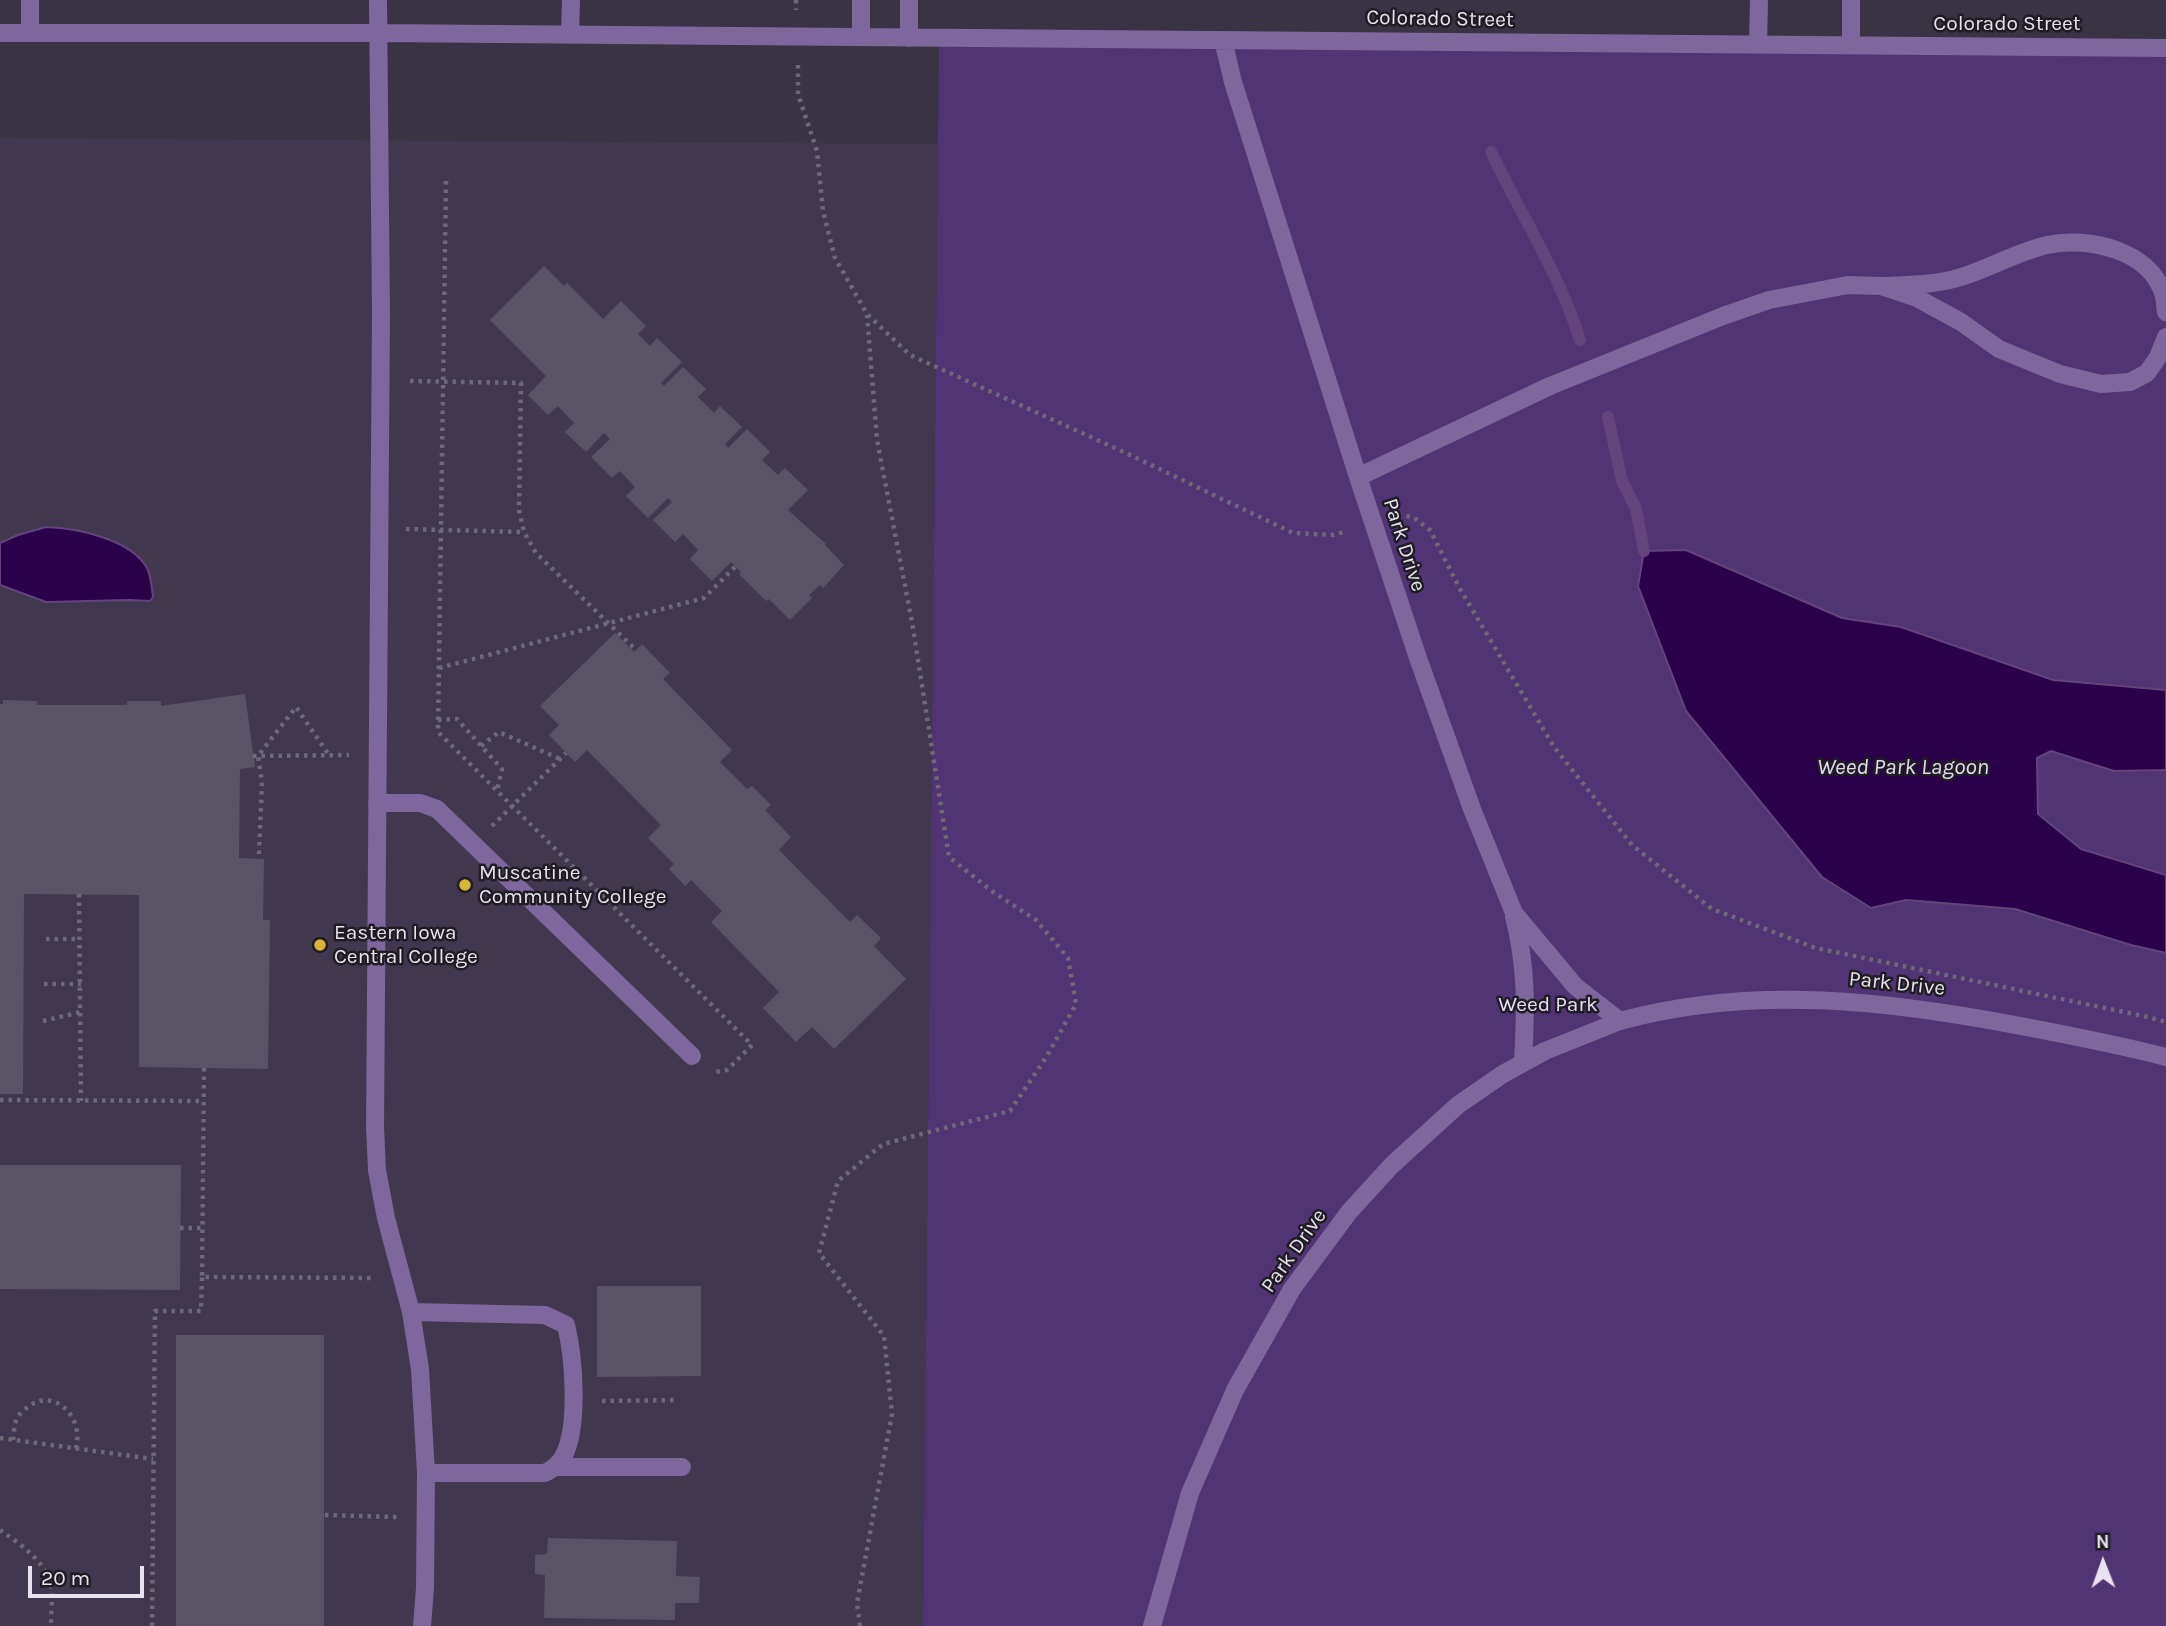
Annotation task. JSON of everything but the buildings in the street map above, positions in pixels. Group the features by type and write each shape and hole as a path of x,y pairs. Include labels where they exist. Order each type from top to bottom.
{"street":[{"path":"30,0 30,33"},
{"path":"378,0 381,380 374,1127 377,1170 386,1218 411,1312 420,1369 426,1473 422,1626"},
{"path":"570,35 571,0"},
{"path":"861,0 861,37"},
{"path":"909,0 909,38"},
{"path":"1758,45 1759,0"},
{"path":"1851,0 1851,45"},
{"name":"Colorado Street","path":"0,33 379,33 2166,48"},
{"name":"Park Drive","path":"1223,40 1237,95 1418,658 1467,796 1514,913 1575,986 1620,1021"},
{"path":"1358,477 1550,386 1769,300 1848,285 1881,286 1959,278 2046,246 2074,241 2104,246 2131,256 2153,276 2164,295 2166,312"},
{"path":"1881,286 1917,298 1961,322 1998,349 2060,374 2101,384 2130,382 2147,373 2158,357 2166,337"},
{"path":"377,803 420,803 437,809 692,1056"},
{"path":"1514,913 1522,950 1526,998 1523,1062"},
{"name":"Park Drive","path":"1152,1626 1190,1493 1235,1390 1292,1289 1349,1212 1392,1165 1458,1105 1523,1062 1620,1021 1656,1011 1745,999 1857,1001 1956,1014 2123,1046 2166,1057"},
{"path":"411,1312 545,1315 566,1325 571,1346 573,1431 557,1467"},
{"path":"426,1473 545,1473 557,1467 682,1467"}],"path":[{"path":"446,181 438,732 752,1045 727,1070 712,1072 692,1056"},
{"path":"860,1626 857,1603 892,1414 884,1336 819,1252 838,1181 883,1144 1010,1111 1047,1056 1076,1004 1068,958 1036,920 993,892 949,857 912,622 877,440 867,314"},
{"path":"381,380 521,383 519,510 524,532 536,553 636,650"},
{"path":"379,529 524,532"},
{"path":"439,668 704,598 735,567"},
{"path":"256,756 296,707 329,755"},
{"path":"438,720 457,719 502,769 496,791"},
{"path":"481,746 499,732 560,759"},
{"path":"474,844 566,753"},
{"path":"256,756 378,755"},
{"path":"256,756 262,782 259,853"},
{"path":"79,894 81,1101"},
{"path":"46,939 80,939"},
{"path":"44,984 81,984"},
{"path":"43,1021 81,1012"},
{"path":"0,1100 204,1101"},
{"path":"180,1228 202,1228"},
{"path":"152,1626 155,1311 201,1311 202,1277"},
{"path":"13,1440 17,1418 24,1409 33,1403 52,1399 59,1403 75,1424 78,1433 76,1449"},
{"path":"590,1401 678,1400"},
{"path":"0,1438 153,1459"},
{"path":"325,1515 426,1518"},
{"path":"0,1530 29,1552 42,1566 51,1587 51,1626"}],"shaded area":[{"name":"Muscatine Community College","path":"0,138 938,144 923,1626 0,1626"}],"green space":[{"name":"Weed Park","path":"939,44 2166,48 2166,1626 923,1626"}],"water":[{"path":"46,527 103,537 130,550 141,559 148,570 153,597 150,601 46,602 0,585 0,543"},
{"name":"Weed Park Lagoon","path":"1686,550 1842,618 1901,627 2053,680 2166,690 2166,770 2114,771 2051,751 2037,758 2038,814 2081,849 2166,875 2166,953 2131,945 2015,909 1906,900 1871,908 1822,877 1686,711 1638,586 1644,551"}],"waterway":[{"path":"1491,152 1551,268 1580,340"},
{"path":"1608,417 1622,481 1636,509 1644,551"}],"place":[{"name":"Muscatine Community College","path":"465,885"},
{"name":"Eastern Iowa Central College","path":"320,945"}]}
